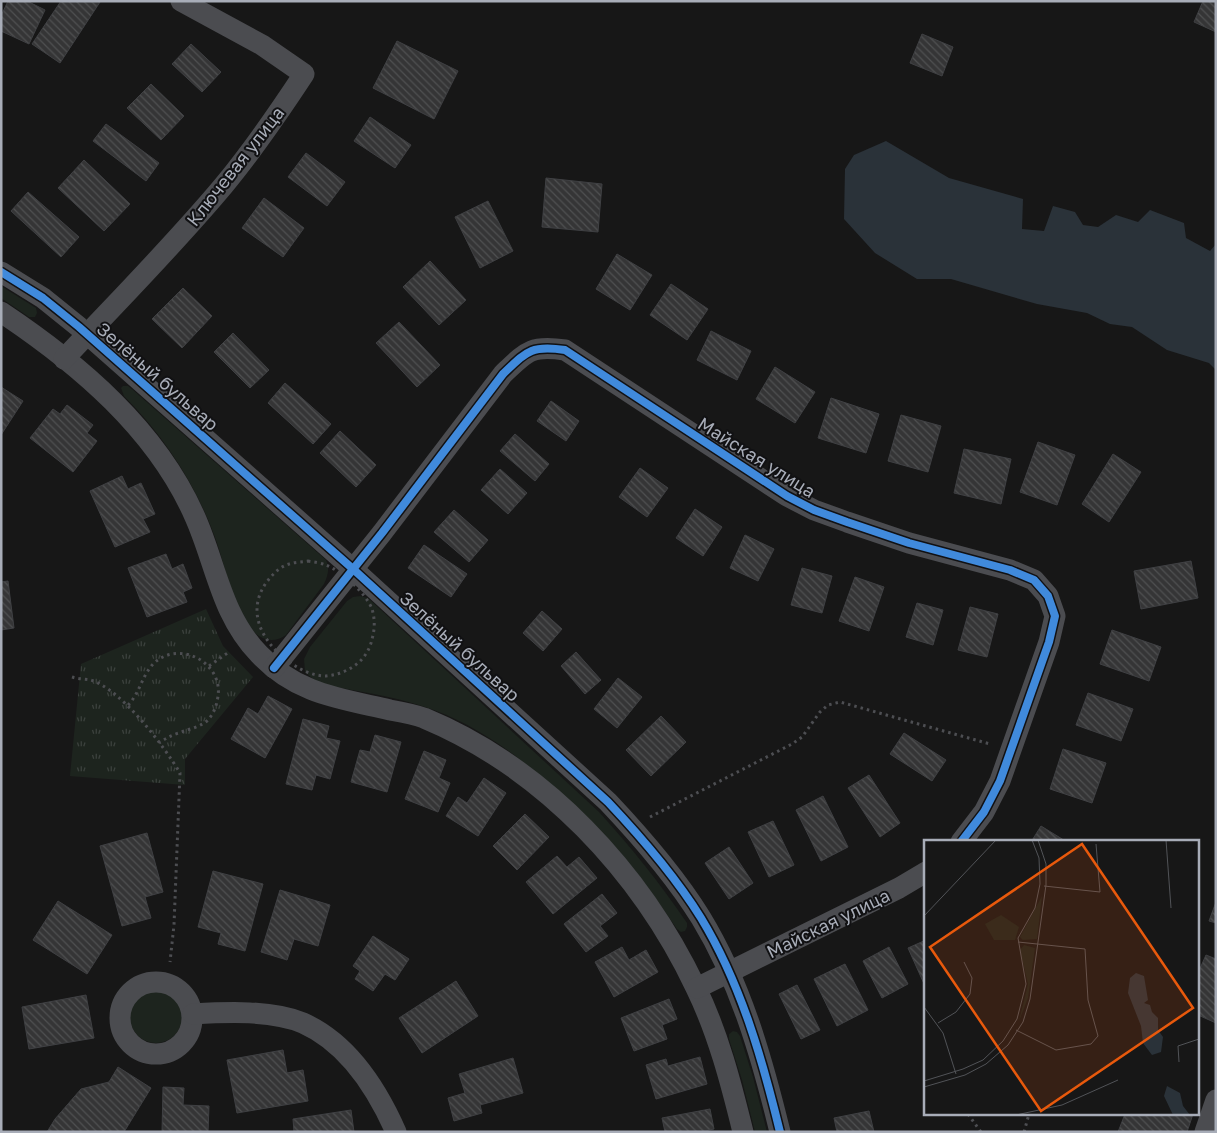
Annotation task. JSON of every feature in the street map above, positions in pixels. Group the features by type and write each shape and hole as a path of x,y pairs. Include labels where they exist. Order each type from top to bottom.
{"street":[{"name":"Ключевая улица","path":"64,358 224,185 261,138 304,74 262,45 181,1"},
{"name":"Зелёный бульвар","path":"1,272 42,298 87,334 353,568 608,802 631,827 669,873 701,919 729,972 746,1013 766,1073 780,1132"},
{"path":"1,312 64,358 127,414 147,438 182,489 207,546 226,605 247,639 257,652 274,668 296,683 322,695 419,716 455,732 519,771 583,828 612,858 670,938 697,988 718,1042 731,1083 743,1132"},
{"name":"Майская улица","path":"274,668 503,374 523,355 543,347 565,350 753,475 814,510 909,543 1010,570 1034,580 1048,596 1055,616 1049,642 1000,781 984,812 963,840"},
{"name":"Майская улица","path":"697,988 899,888 924,873"},
{"path":"193,1014 224,1012 280,1017 302,1023 323,1035 338,1046 355,1064 376,1094 396,1132"},
{"path":"1205,1132 1216,1100"}],"path":[{"path":"209,666 236,648"},
{"path":"128,705 135,698 145,675 154,663 168,655 183,653 197,657 209,666 217,679 220,694 216,709 207,721 193,729 168,737 159,743"},
{"path":"72,677 91,680 108,689 128,705 159,743 180,773 174,925 170,962"},
{"path":"631,827 792,744 802,737 820,712 828,705 840,702 1010,750"},
{"path":"969,1116 981,1132"},
{"path":"1024,1132 1029,1116"}],"green space":[{"path":"1,286 36,308 37,313 35,317 29,317 1,298"},
{"path":"128,386 133,390 326,560 328,572 324,584 286,635 276,640 261,637 252,630 242,616 217,543 190,483 167,446 124,396 121,388"},
{"path":"353,597 368,598 599,812 634,852 687,923 685,931 681,932 677,929 636,871 608,840 550,784 490,738 468,725 422,706 325,685 314,680 305,672 304,659 310,647 347,601"},
{"path":"206,609 223,646 253,677 185,759 185,785 70,776 81,664"},
{"path":"156,991 166,993 174,999 180,1007 182,1017 180,1027 174,1035 166,1041 156,1043 146,1041 138,1035 132,1027 130,1017 132,1007 138,999 146,993"},
{"path":"733,1031 737,1032 740,1036 767,1132 755,1132 729,1039 729,1034"}],"shaded area":[{"path":"886,141 949,178 1023,199 1022,229 1044,231 1053,206 1075,212 1083,225 1098,227 1116,215 1138,222 1150,210 1184,223 1186,238 1210,251 1216,244 1216,370 1209,363 1167,350 1132,327 1110,324 1087,313 1037,304 951,279 917,279 875,253 844,219 845,169 854,155"}],"building":[{"path":"8,1 27,1 45,10 29,44 1,31 1,16"},
{"path":"61,1 100,2 60,63 32,44"},
{"path":"1203,1 1216,1 1216,32 1194,22"},
{"path":"922,34 953,47 942,76 910,63"},
{"path":"397,41 458,71 434,119 373,88"},
{"path":"191,44 221,72 202,92 172,64"},
{"path":"151,84 184,116 161,140 127,108"},
{"path":"370,117 411,145 395,168 354,141"},
{"path":"106,124 159,163 146,181 93,141"},
{"path":"306,153 345,182 327,206 288,177"},
{"path":"84,160 130,204 104,231 58,188"},
{"path":"546,178 602,184 598,232 542,227"},
{"path":"28,192 79,237 61,257 11,211"},
{"path":"264,198 304,228 283,257 242,228"},
{"path":"488,201 513,251 480,268 455,217"},
{"path":"617,254 652,275 630,310 596,289"},
{"path":"430,261 466,300 439,325 403,287"},
{"path":"671,284 708,309 687,340 650,315"},
{"path":"183,288 212,316 182,348 152,319"},
{"path":"399,322 440,365 417,387 376,343"},
{"path":"711,331 751,351 737,380 697,360"},
{"path":"233,333 269,370 250,388 214,352"},
{"path":"775,367 815,392 795,423 756,399"},
{"path":"285,383 331,424 313,444 268,403"},
{"path":"1,387 23,401 1,435"},
{"path":"831,398 879,414 866,453 818,438"},
{"path":"551,401 579,421 566,441 537,421"},
{"path":"67,405 93,425 87,433 97,441 73,472 30,438 53,409 60,414"},
{"path":"901,415 941,426 928,472 888,461"},
{"path":"340,431 376,465 356,487 320,453"},
{"path":"515,434 549,464 535,481 500,451"},
{"path":"1038,442 1075,455 1057,505 1020,492"},
{"path":"964,449 1011,459 1001,504 954,493"},
{"path":"1113,454 1141,472 1109,522 1082,504"},
{"path":"640,468 668,488 647,517 619,497"},
{"path":"500,469 527,493 508,514 481,490"},
{"path":"122,476 128,489 141,483 155,514 143,519 150,532 115,547 90,491"},
{"path":"695,509 722,527 703,556 676,538"},
{"path":"454,510 488,540 469,562 434,532"},
{"path":"745,535 774,549 758,581 730,568"},
{"path":"424,545 467,574 451,597 408,568"},
{"path":"166,554 172,569 183,564 192,588 183,592 187,602 147,617 128,568"},
{"path":"1191,561 1198,598 1141,609 1134,571"},
{"path":"802,568 832,576 822,613 791,605"},
{"path":"855,577 884,587 869,631 839,621"},
{"path":"8,581 14,628 1,630 1,582"},
{"path":"917,603 943,610 933,645 906,637"},
{"path":"970,607 998,614 987,657 958,650"},
{"path":"542,611 562,629 543,651 523,633"},
{"path":"1112,630 1161,647 1149,681 1100,664"},
{"path":"576,652 601,680 585,694 561,666"},
{"path":"618,678 642,697 617,728 594,709"},
{"path":"1088,693 1133,709 1121,741 1076,725"},
{"path":"268,696 292,709 265,758 231,739 248,708 258,714"},
{"path":"661,716 686,742 651,776 626,750"},
{"path":"303,719 329,726 326,738 340,741 330,779 316,775 312,790 286,784"},
{"path":"904,733 946,760 932,781 890,754"},
{"path":"375,735 401,742 387,792 351,782 360,750 370,752"},
{"path":"1063,749 1106,763 1092,803 1050,789"},
{"path":"424,751 446,760 439,778 450,783 438,812 405,799"},
{"path":"869,775 900,823 880,837 848,788"},
{"path":"484,778 506,793 478,836 446,816 458,797 467,803"},
{"path":"823,796 848,847 821,861 796,810"},
{"path":"525,814 549,837 517,870 493,846"},
{"path":"773,821 794,865 769,877 748,832"},
{"path":"1041,826 1064,840 1032,840"},
{"path":"147,833 163,892 145,897 151,918 122,926 100,846"},
{"path":"729,847 753,883 729,899 705,863"},
{"path":"557,856 567,867 579,857 597,878 553,914 526,882"},
{"path":"213,871 263,884 245,951 218,944 221,933 198,927"},
{"path":"280,890 330,905 318,946 294,939 287,960 261,952"},
{"path":"602,894 617,913 600,926 608,936 586,952 564,924"},
{"path":"58,901 112,935 87,974 33,940"},
{"path":"1216,902 1216,923 1209,921"},
{"path":"373,936 409,959 395,980 385,974 373,991 355,979 360,971 353,966"},
{"path":"924,941 924,984 908,948"},
{"path":"622,947 629,960 646,950 658,972 614,997 595,962"},
{"path":"889,947 908,984 882,998 863,961"},
{"path":"1206,955 1216,959 1216,1023 1200,1016 1200,968"},
{"path":"845,964 868,1010 837,1026 814,979"},
{"path":"456,981 478,1016 422,1053 399,1018"},
{"path":"797,985 820,1030 801,1039 779,994"},
{"path":"86,995 94,1038 29,1049 22,1007"},
{"path":"669,999 677,1019 662,1025 667,1039 634,1051 621,1018"},
{"path":"283,1050 287,1073 303,1070 308,1101 237,1113 227,1060"},
{"path":"700,1057 707,1084 656,1099 646,1065 666,1059 668,1066"},
{"path":"513,1058 523,1093 480,1105 482,1113 454,1121 448,1098 465,1093 459,1074"},
{"path":"118,1067 151,1088 124,1132 47,1132 55,1119 81,1089 109,1082"},
{"path":"163,1087 184,1088 183,1105 209,1106 208,1132 162,1132"},
{"path":"710,1109 714,1129 700,1132 665,1132 662,1118"},
{"path":"351,1110 354,1132 294,1132 293,1119"},
{"path":"869,1111 874,1132 837,1132 834,1118"},
{"path":"1124,1116 1192,1116 1187,1132 1118,1132"}],"cycle path":[{"path":"1,272 43,298 79,327 353,569 608,802 633,829 658,858 691,902 728,969 758,1049 780,1132"},
{"path":"274,668 382,533 503,374 524,355 537,349 565,350 787,496 814,510 909,543 1010,570 1034,580 1048,596 1055,616 1049,642 1000,781 984,812 963,840"}]}
